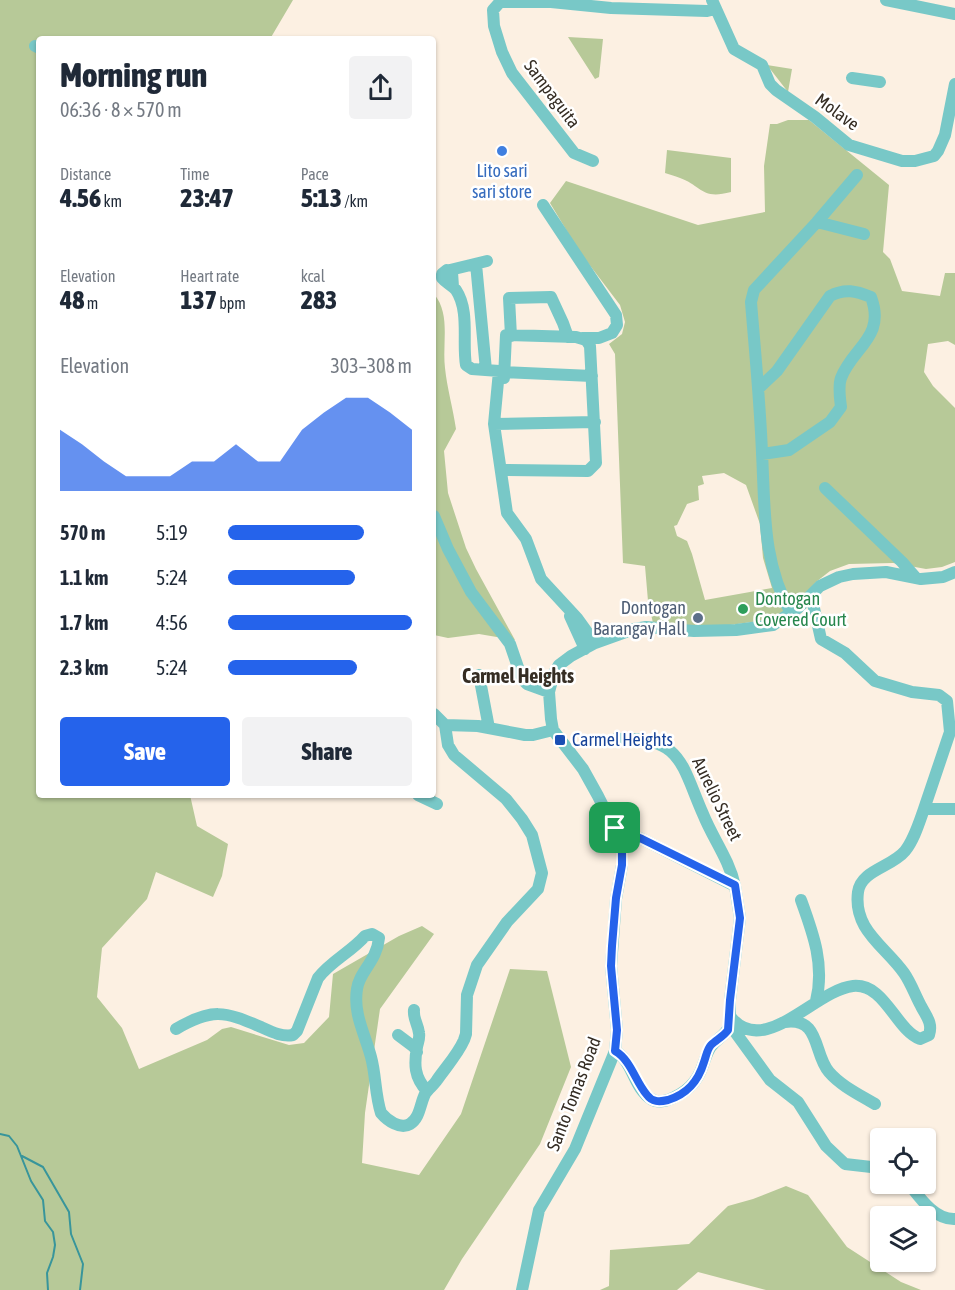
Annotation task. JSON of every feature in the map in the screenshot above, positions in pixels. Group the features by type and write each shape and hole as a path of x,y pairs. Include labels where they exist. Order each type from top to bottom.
{"street":[{"path":"886,0 955,14"},
{"name":"Sampaguita","path":"593,161 574,153 512,74 494,26 493,10 496,5 500,2 551,2 610,8 707,11 713,5"},
{"name":"Molave","path":"713,5 736,51 762,65 770,84 776,90 815,117 849,145 902,161 915,161 934,156 945,135 955,84"},
{"path":"852,78 880,82"},
{"path":"791,613 782,598 771,566 763,498 751,302 754,290 857,175"},
{"path":"496,424 504,372 506,335 599,338 612,333 617,325 616,315 543,205"},
{"path":"817,222 864,234"},
{"path":"486,370 482,262 444,272 441,276 444,281 453,286 458,294 463,315 465,365 472,369 499,371 496,424 507,513 526,539 541,579 566,606 590,646"},
{"path":"758,389 777,371 830,296 839,291 856,291 871,297 876,310 874,326 868,341 840,380 841,407 830,422 789,450 762,454"},
{"path":"511,336 509,298 551,297 568,337"},
{"path":"501,470 591,470 596,464 590,346 582,338"},
{"path":"504,372 592,376"},
{"path":"496,424 595,422"},
{"path":"825,488 916,578"},
{"path":"436,521 471,592 510,644 522,679 527,684 549,692"},
{"path":"445,725 489,728 525,735 553,730 550,719 549,692 554,673 559,665 590,646 620,633 646,627 701,631 751,629 773,625 829,581 838,577 886,572 933,579 955,572"},
{"path":"784,1023 816,1001 851,986 865,988 881,999 912,1036 920,1039 930,1035 930,1022 911,985 897,964 866,931 858,905 858,892 861,883 872,873 896,860 909,846 952,734 948,704 942,696 912,692 875,681 845,653 821,639 811,595"},
{"path":"479,675 489,728"},
{"path":"176,1029 206,1014 213,1013 244,1020 278,1034 293,1035 297,1031 322,972 365,936 372,934 379,938 378,947 359,981 356,1001 360,1026 371,1056 381,1113 392,1123 408,1125 417,1117 427,1091 461,1047 466,1034 467,995 477,966 507,922 538,890 542,873 532,836 522,819 506,799 454,755 448,744 445,725 436,716"},
{"name":"Santo Tomas Road","path":"522,1290 539,1210 575,1149 615,1051 617,1030 611,966 622,853 615,828 583,769 553,730"},
{"name":"Aurelio Street","path":"616,739 652,740 674,753 685,768 703,814 727,861 735,885 740,918 730,1000 730,1020"},
{"path":"424,798 436,804"},
{"path":"924,809 955,809"},
{"path":"615,828 735,885"},
{"path":"801,900 815,941 820,970 816,1001"},
{"path":"414,1010 414,1020 419,1032 416,1072 427,1091"},
{"path":"615,1051 621,1054 649,1098 664,1101 682,1094 695,1084 711,1045 727,1033 730,1020"},
{"path":"730,1020 740,1027 753,1031 793,1021 807,1027 814,1036 822,1060 831,1074 875,1104"},
{"path":"730,1020 758,1066 770,1080 798,1102 826,1146 845,1164 870,1167"},
{"path":"398,1035 414,1047 417,1053"},
{"path":"918,1194 942,1218 955,1219"}],"green space":[{"path":"0,0 293,0 272,36 36,36 36,798 191,798 197,826 228,844 222,876 213,897 156,872 147,899 102,948 97,997 122,1028 139,1069 207,1040 222,1029 231,1027 289,1045 304,1043 329,1017 333,974 399,936 422,926 434,934 380,1009 365,1113 362,1163 419,1175 461,1114 510,969 547,971 571,1067 540,1144 462,1259 444,1290 0,1290"},
{"path":"568,37 603,39 599,77 595,79"},
{"path":"767,65 792,69 788,92"},
{"path":"788,120 809,120 889,185 883,252 890,259 902,291 940,296 945,273 955,273 955,345 948,341 928,344 924,372 933,386 955,408 955,562 942,567 926,569 893,563 849,564 830,571 816,582 800,601 773,619 709,628 653,623 648,601 645,566 623,563 615,354 609,344 622,334 625,322 620,305 579,251 550,203 566,181 698,225 765,212 764,166 770,124","holes":["724,473 746,485 760,524 763,558 772,588 705,600 687,541 677,536 674,526 677,525 687,504 699,500 698,486 704,484 702,476"]},
{"path":"667,150 731,158 731,192 707,193 687,181 665,173"},
{"path":"436,297 444,320 445,368 456,429 444,451 448,493 466,548 515,640 479,634 448,638 436,635"},
{"path":"786,1186 808,1195 847,1247 870,1262 870,1272 886,1272 901,1282 921,1290 766,1290 698,1272 677,1290 600,1290 609,1286 610,1250 689,1244 728,1206"}],"waterway":[{"path":"0,1134 9,1136 17,1146 31,1181 43,1200 45,1221 53,1232 55,1245 47,1273 48,1290"},
{"path":"22,1156 43,1167 69,1212 71,1234 83,1264 80,1290"}],"place":[{"name":"Lito sari sari store","path":"502,151"},
{"name":"Dontogan Covered Court","path":"743,609"},
{"name":"Dontogan Barangay Hall","path":"698,618"},
{"name":"Carmel Heights","path":"560,740"}],"district":[{"name":"Carmel Heights","path":"518,676"}],"route":[{"path":"615,828 735,885 740,918 728,1030 716,1043 711,1045 695,1084 682,1094 664,1101 653,1100 645,1094 628,1064 621,1054 615,1051 616,1008 611,966 616,898 622,865 622,853 615,828"}]}
